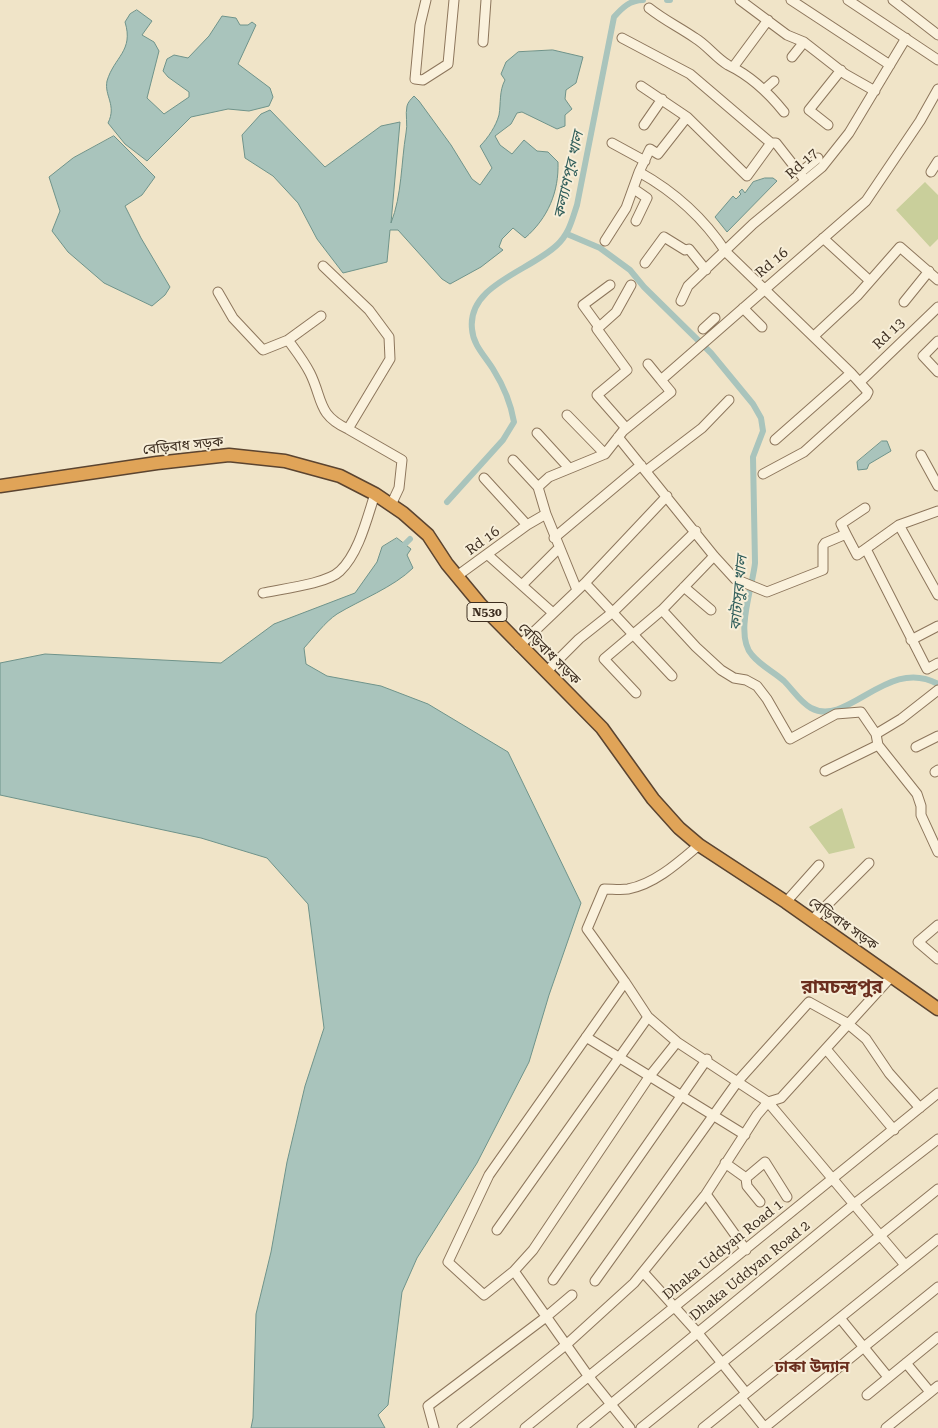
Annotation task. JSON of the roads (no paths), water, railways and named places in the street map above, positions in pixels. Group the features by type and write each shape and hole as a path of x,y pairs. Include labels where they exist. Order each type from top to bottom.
{"highway":[{"name":"বেড়িবাধ সড়ক","path":"0,486 158,463 229,455 293,463 340,476 375,494 428,535 457,576 519,646 602,728 653,799 679,828 699,846 786,902 938,1009"}],"street":[{"path":"426,0 420,25 414,79 423,80 448,64 454,0"},
{"path":"484,42 486,0"},
{"path":"740,0 788,34 804,42 841,70 875,91"},
{"path":"791,0 890,66"},
{"path":"893,0 938,35"},
{"path":"853,1 938,60"},
{"path":"649,8 666,22 696,38 727,64 734,66 765,89 784,112"},
{"path":"734,66 768,20"},
{"path":"622,38 690,74 772,144 776,143 803,176 818,158"},
{"name":"Rd 17","path":"681,301 688,286 726,252 803,176 822,167 844,140 906,38"},
{"path":"792,57 804,42"},
{"path":"828,125 809,110 841,70"},
{"path":"765,89 774,81"},
{"path":"641,86 687,117 746,176 772,144"},
{"name":"Rd 16","path":"661,380 697,350 763,289 866,202 920,121 938,89"},
{"path":"644,125 662,99"},
{"path":"605,241 626,208 639,172 650,149 658,154 687,117"},
{"path":"612,142 645,161"},
{"path":"931,172 938,161"},
{"path":"639,172 669,189 682,201 711,230 726,252 814,336 868,392 866,396 804,452 762,474"},
{"path":"634,189 647,198 636,220"},
{"path":"645,263 664,237 685,250 689,249 706,270"},
{"path":"823,238 870,281"},
{"path":"814,336 857,296 900,247 938,280"},
{"path":"323,266 370,310 389,337 390,359 348,429"},
{"path":"904,302 929,271"},
{"path":"610,285 583,305 599,327 597,329 627,370 597,396 626,428"},
{"path":"599,327 616,312 630,285"},
{"path":"218,292 234,318 263,350 288,340 320,316"},
{"name":"Rd 13","path":"860,382 938,307"},
{"path":"743,308 762,327"},
{"path":"703,329 715,318"},
{"path":"288,340 311,375 318,401 337,424 402,460 399,488 391,505"},
{"path":"938,341 923,356 938,372"},
{"path":"538,487 549,478 569,468 605,454 626,428 671,392 648,364"},
{"path":"775,440 851,373"},
{"path":"554,538 644,467 702,428 729,400"},
{"path":"567,416 605,454"},
{"path":"537,433 569,468"},
{"path":"618,437 696,531 714,556 739,582 764,590 779,588 823,570 823,546 825,543 846,534"},
{"path":"921,455 938,486"},
{"path":"513,460 538,487 554,538 581,586 613,612 672,676"},
{"path":"484,478 527,525"},
{"path":"263,593 325,579 340,572 360,541 375,494"},
{"path":"519,646 581,586 667,496"},
{"path":"865,508 841,524 857,555 899,525 938,511"},
{"name":"Rd 16","path":"457,576 527,525 546,514"},
{"path":"899,525 937,592"},
{"path":"546,672 579,639 613,612 696,531"},
{"path":"522,584 559,548"},
{"path":"866,549 927,669 938,663"},
{"path":"488,555 553,613"},
{"path":"636,693 604,659 662,610 714,556"},
{"path":"684,587 711,610"},
{"path":"662,610 696,647 721,670 734,678 746,680 757,686 767,698 790,739 836,714 861,712 876,734 878,744 917,794 921,806 921,815 938,852"},
{"path":"911,640 938,626"},
{"path":"876,734 900,719 938,690"},
{"path":"916,746 938,736"},
{"path":"825,772 878,744"},
{"path":"699,846 673,866 642,885 628,889 604,889 586,929 648,1017 677,1042 707,1059 768,1102 906,1266"},
{"path":"812,920 869,863"},
{"path":"786,902 819,866"},
{"path":"938,925 918,942 938,959"},
{"path":"462,1428 567,1344 644,1272 706,1194 725,1162 768,1102 781,1098 847,1023 891,977"},
{"path":"625,982 489,1175 448,1262 484,1295 514,1271 533,1250 649,1077 677,1042"},
{"path":"595,1281 738,1081 810,1002 847,1023 866,1039 889,1073 920,1108"},
{"path":"497,1230 648,1017"},
{"path":"586,1037 682,1098 745,1135"},
{"path":"826,1049 894,1130"},
{"path":"553,1280 682,1098 707,1059"},
{"name":"Dhaka Uddyan Road 1","path":"524,1428 937,1094"},
{"name":"Dhaka Uddyan Road 2","path":"582,1428 854,1204 938,1139"},
{"path":"725,1162 746,1178 747,1186 760,1202"},
{"path":"746,1178 765,1162 787,1197"},
{"path":"641,1428 938,1189"},
{"path":"706,1194 746,1250"},
{"path":"703,1428 938,1239"},
{"path":"514,1271 589,1377 630,1428"},
{"path":"644,1272 722,1363 764,1428 938,1287"},
{"path":"434,1428 428,1406 546,1318 572,1295"},
{"path":"840,1318 888,1377"},
{"path":"866,1395 938,1336"},
{"path":"906,1363 930,1392"},
{"path":"886,1428 938,1386"}],"water":[{"path":"137,10 152,21 142,35 154,42 159,51 147,98 164,114 189,97 189,92 168,77 163,71 167,59 174,55 188,58 209,36 222,16 236,18 240,25 248,25 252,22 256,25 238,64 270,88 273,97 269,106 249,111 228,109 191,117 147,161 125,144 108,123 111,106 107,91 107,81 125,47 127,32 125,22 130,14"},
{"path":"553,50 583,57 576,83 566,90 565,99 572,109 565,115 565,126 557,129 522,112 517,113 511,124 495,136 500,145 512,154 524,140 537,151 548,152 558,162 556,184 550,204 540,222 525,238 513,228 502,239 499,247 503,250 481,267 450,284 442,279 398,230 390,230 387,262 343,273 317,239 298,203 273,176 245,158 242,135 261,114 270,110 325,167 381,126 400,122 391,223 399,190 407,130 406,109 412,98 414,96 419,101 451,145 472,179 480,185 492,168 480,146 491,132 499,115 501,93 505,80 501,74 506,62 518,52"},
{"path":"114,136 155,177 142,195 125,206 141,238 170,287 165,295 152,306 104,283 68,252 52,231 60,211 49,177 73,158"},
{"path":"765,178 773,178 777,181 727,232 715,217 733,196 736,199 741,194 739,192 742,189 745,193 753,182"},
{"path":"882,441 887,441 891,451 869,464 867,469 858,470 857,462"},
{"path":"397,538 411,549 407,555 413,568 396,581 328,621 304,648 306,664 327,676 381,686 428,704 508,752 581,903 549,995 529,1062 477,1163 417,1258 402,1292 388,1405 378,1415 385,1428 251,1428 253,1418 256,1314 271,1252 287,1162 305,1086 324,1028 308,904 267,858 201,838 0,795 0,663 45,654 221,663 274,624 355,593 377,562 382,547"}],"waterway":[{"name":"কল্যাণপুর খাল","path":"447,502 503,440 514,422 503,388 473,335 473,314 479,301 490,290 502,280 557,245 567,231 577,205 614,17 630,3 643,0"},
{"name":"কাটাসুর খাল","path":"567,234 600,248 630,270 644,287 711,353 753,404 761,418 763,431 753,457 755,563 745,623 747,646 752,655 784,681 807,705 825,712 839,709 885,685 902,679 919,678 938,684"},
{"name":"কল্যাণপুর খাল","path":"405,544 410,539"}],"district":[{"name":"রামচন্দ্রপুর","path":"842,987"},
{"name":"ঢাকা উদ্যান","path":"812,1367"}]}
